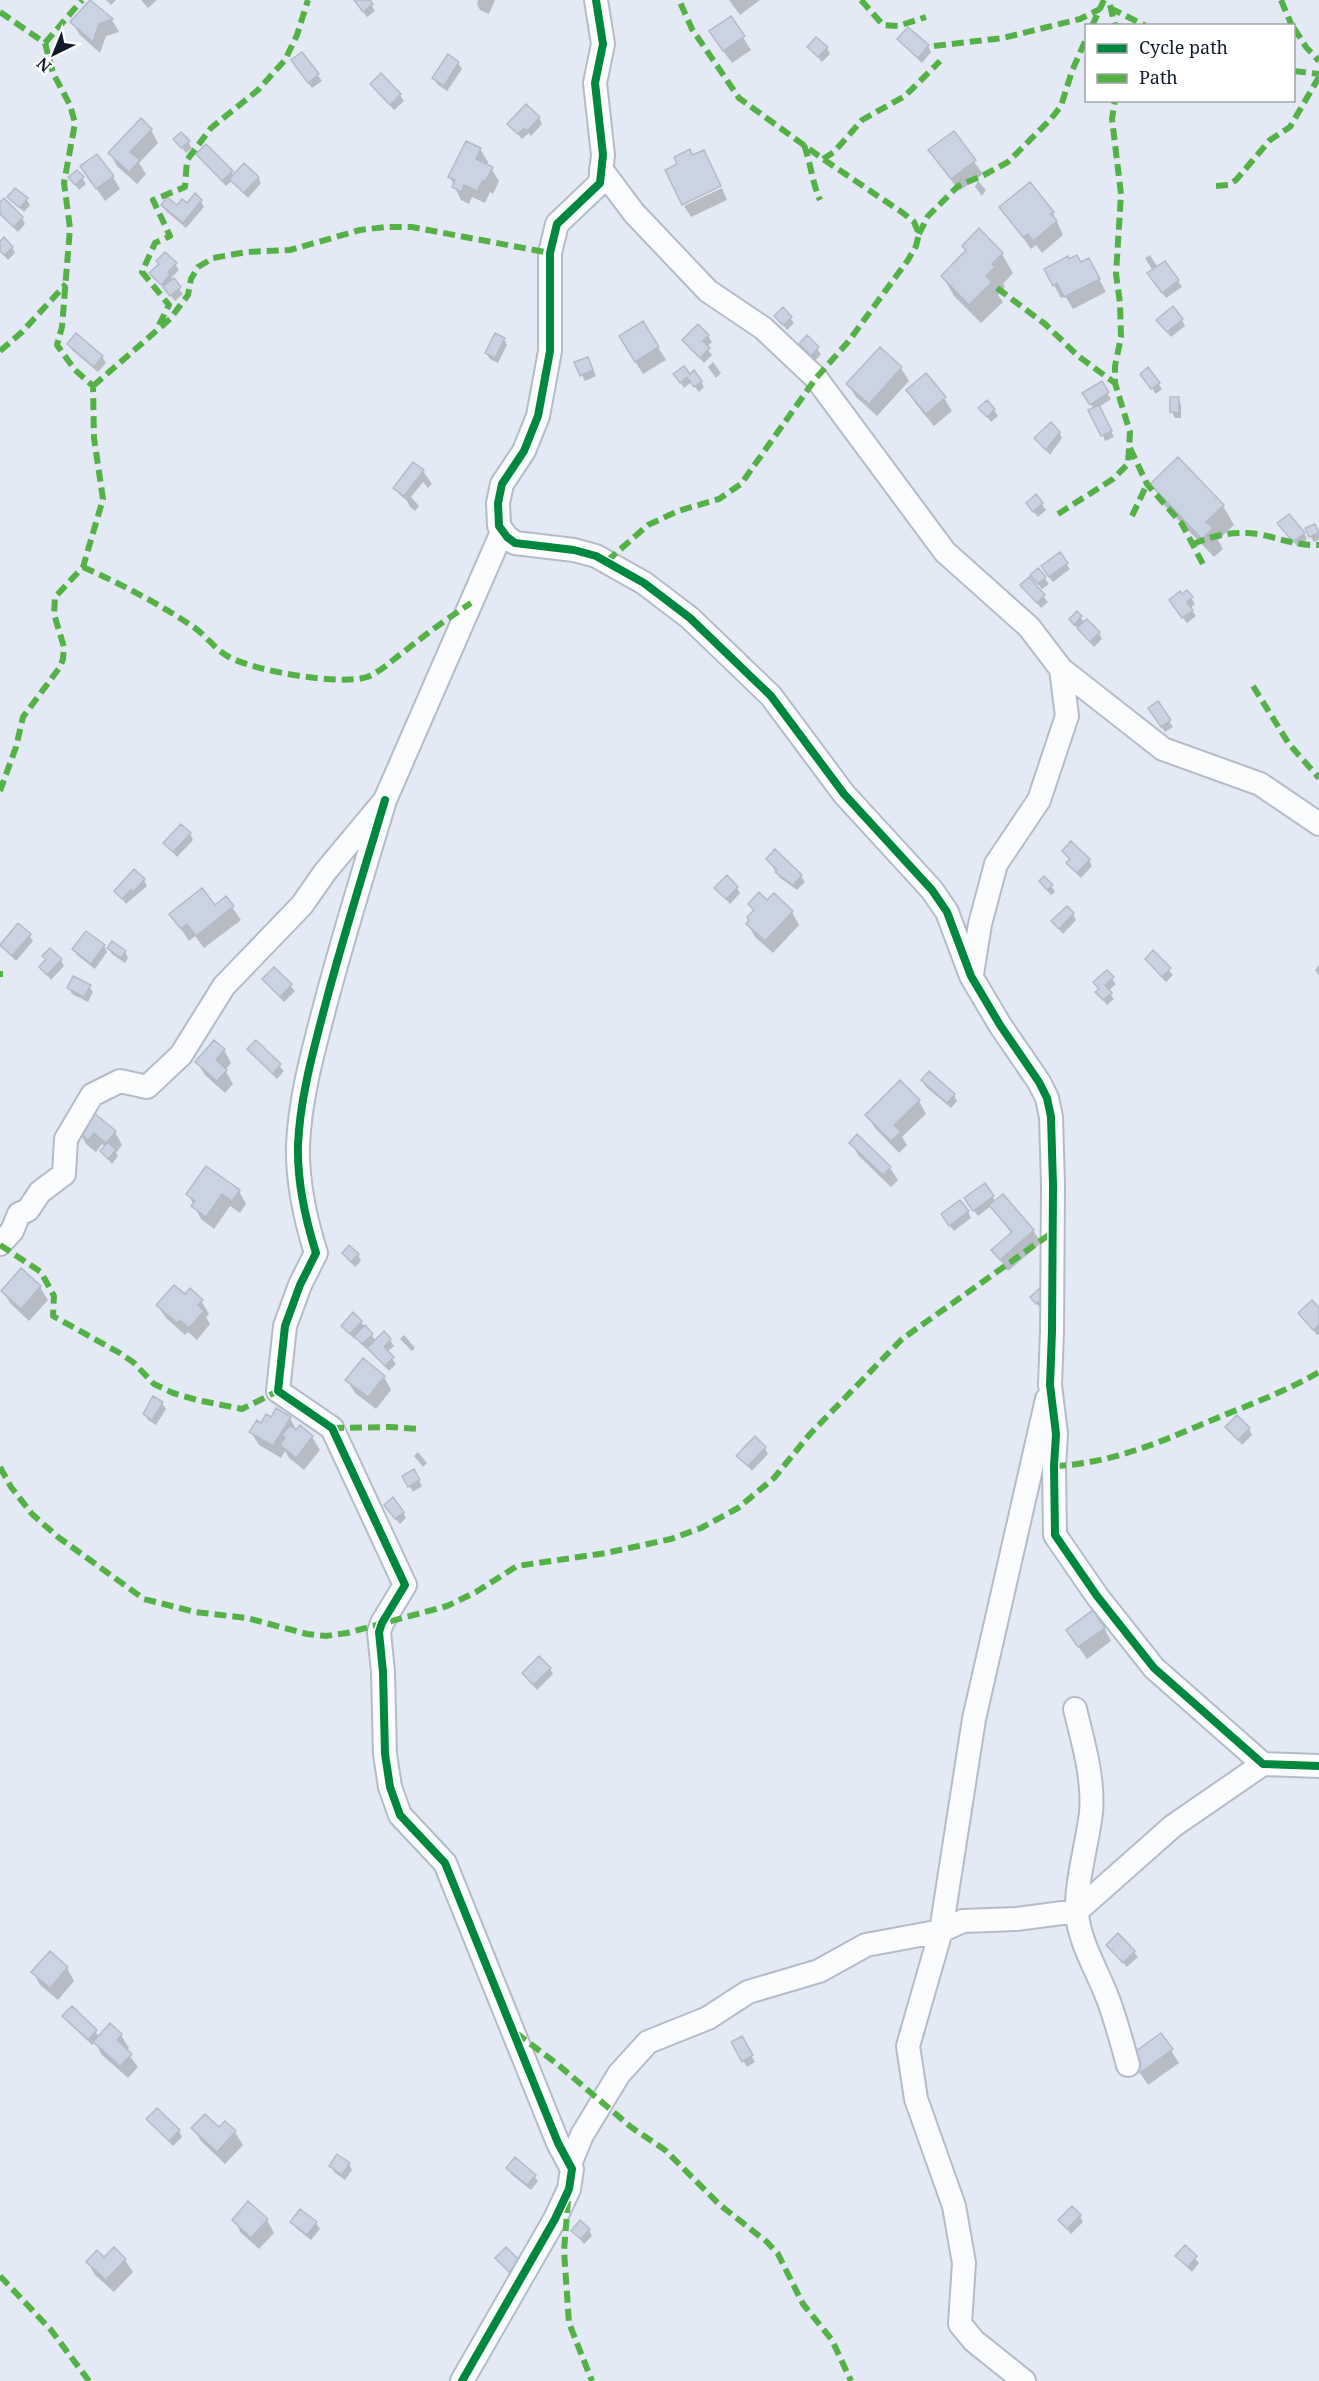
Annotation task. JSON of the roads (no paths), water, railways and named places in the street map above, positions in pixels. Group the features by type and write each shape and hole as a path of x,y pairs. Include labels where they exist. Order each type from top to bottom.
{"street":[{"path":"597,0 603,44 595,83 603,155 600,183 557,224 550,253 550,351 538,416 524,451 502,484 497,514 502,532 515,543 574,550 596,556 619,567 690,618 747,671 786,714 844,794 932,890 947,912 971,975 1000,1025 1039,1082 1047,1098 1051,1117 1053,1232 1050,1385 1056,1434 1055,1535 1097,1596 1154,1668 1263,1764"},
{"path":"601,169 634,213 708,291 763,328 816,378 945,552 1029,627 1061,669 1162,749 1260,783 1319,824"},
{"path":"462,2381 555,2219 569,2189 572,2174 570,2164 558,2143 445,1863 400,1815 390,1787 385,1754 383,1672 379,1632 405,1585 332,1428 278,1391 285,1326 300,1285 316,1253 303,1212 298,1148 300,1117 316,1039 386,800 502,532"},
{"path":"971,975 980,924 996,864 1039,800 1067,716 1061,669"},
{"path":"0,1244 12,1231 19,1214 28,1210 40,1192 64,1174 66,1139 92,1095 120,1081 147,1087 181,1055 224,986 302,905 325,872 386,800"},
{"path":"1024,2381 974,2341 960,2324 964,2263 954,2206 916,2099 908,2046 941,1931 974,1719 1050,1385"},
{"path":"1075,1709 1091,1794 1091,1811 1077,1897 1077,1911 1128,2065"},
{"path":"570,2164 582,2136 620,2074 648,2042 708,2018 748,1992 819,1971 866,1945 941,1931 963,1921 1016,1919 1077,1911 1173,1826 1263,1764 1319,1766"}]}
